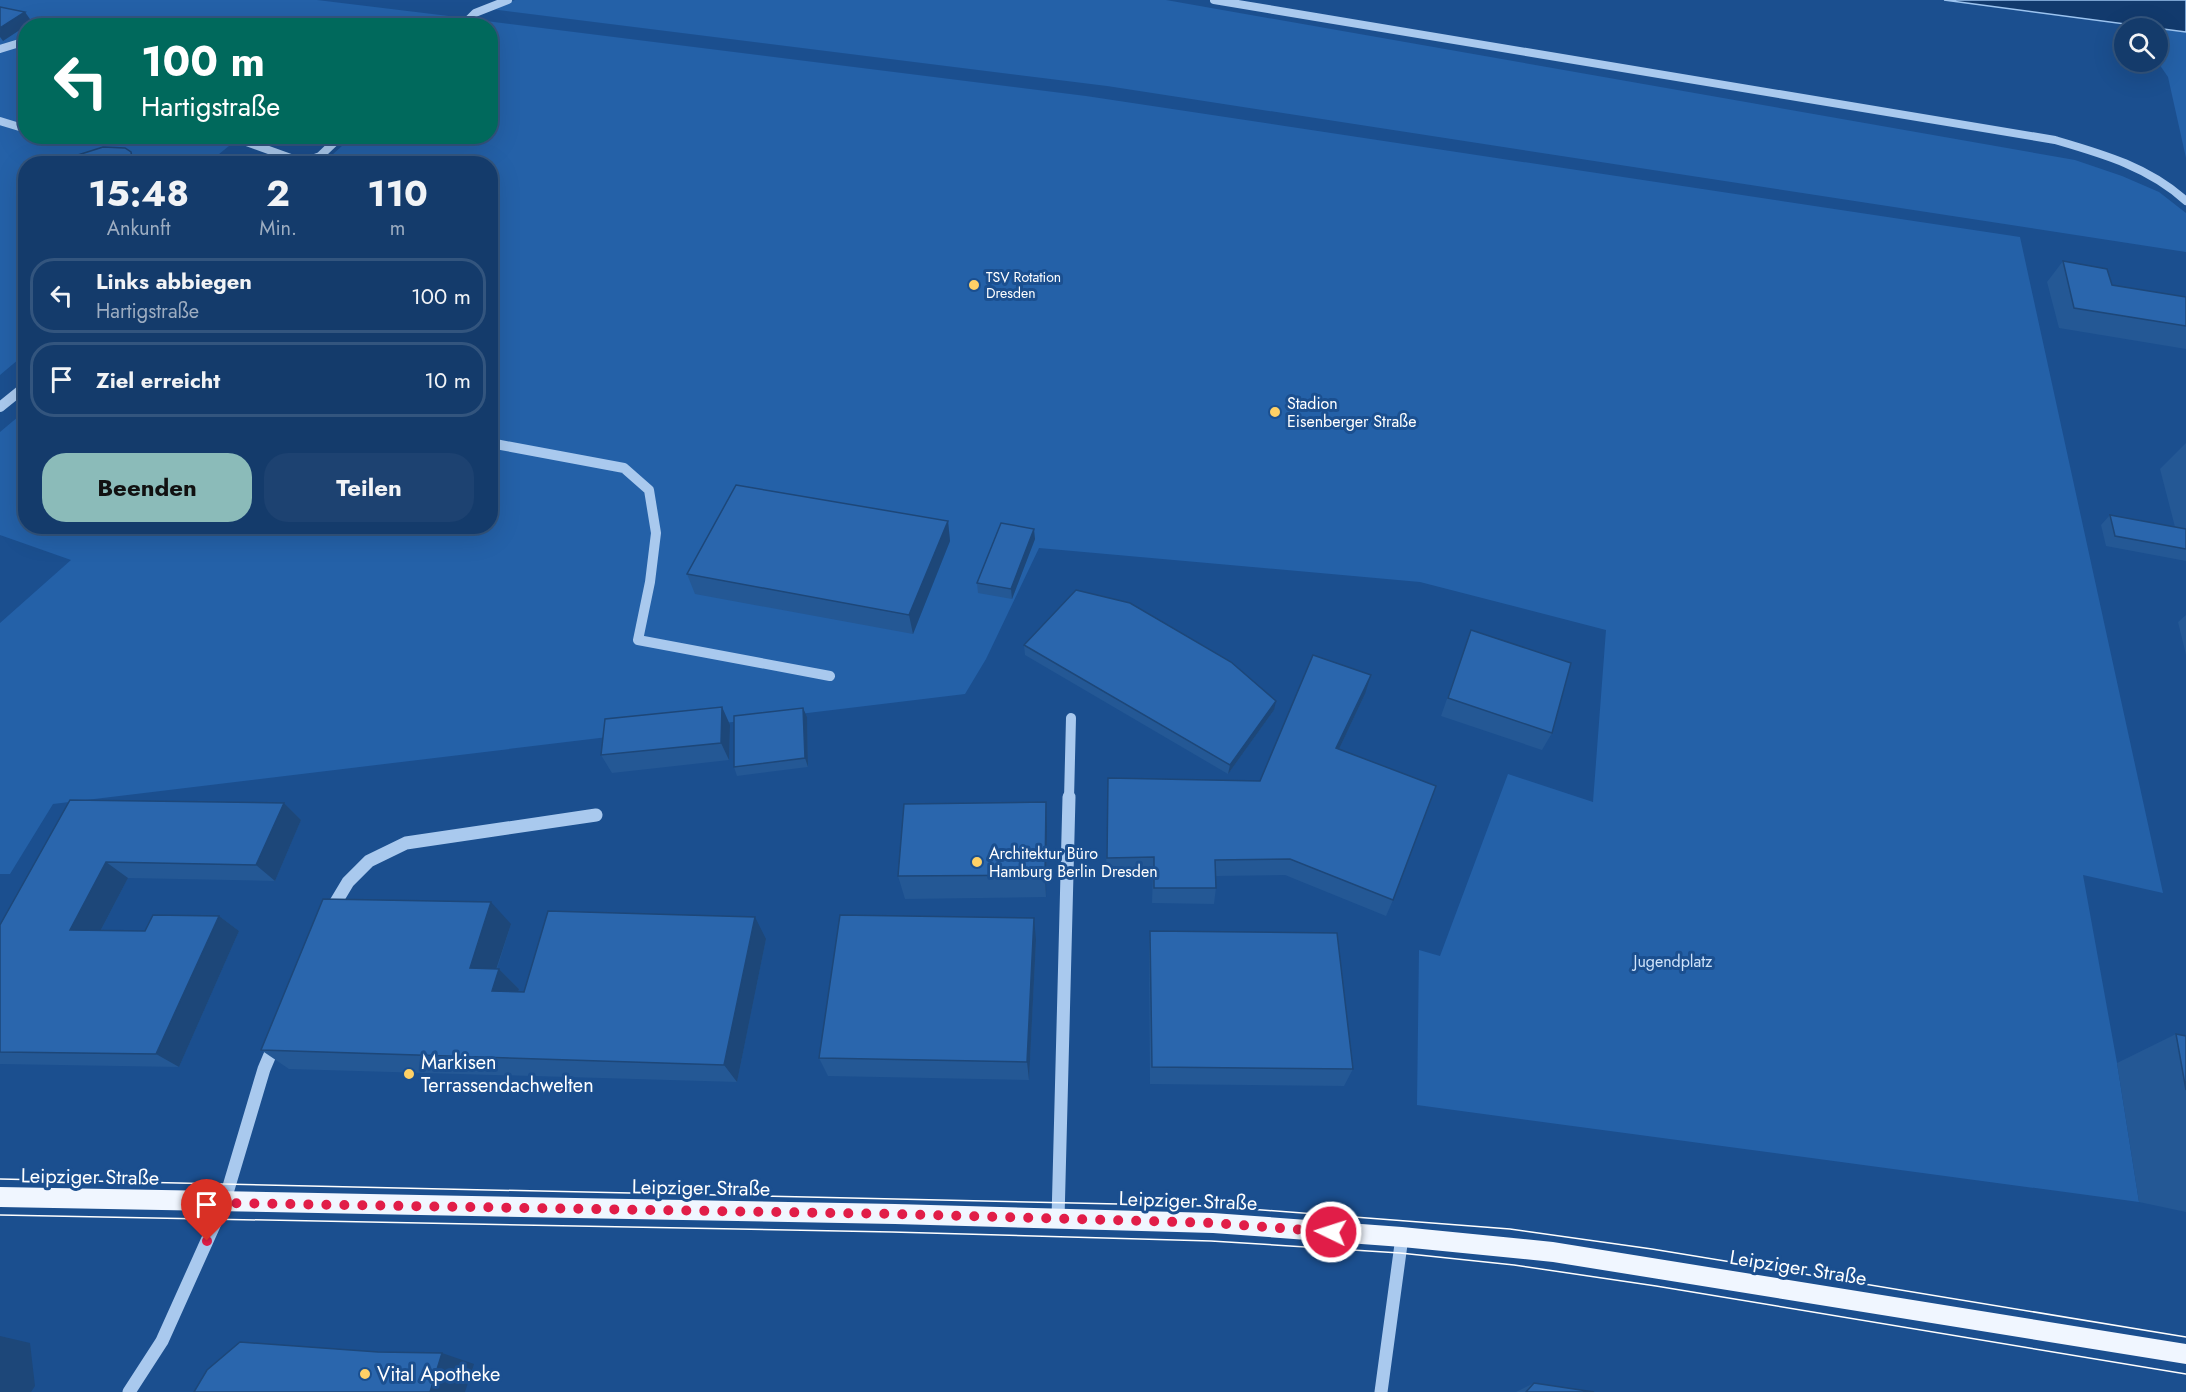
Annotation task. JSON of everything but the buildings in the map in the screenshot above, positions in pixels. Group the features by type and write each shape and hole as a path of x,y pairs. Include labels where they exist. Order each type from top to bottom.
{"main road":[{"name":"Leipziger Straße","path":"0,1197 224,1203 883,1213 1213,1223 1402,1237 1554,1252 2186,1354"}],"street":[{"path":"471,18 508,0"},
{"path":"1214,0 2055,140 2134,165 2177,192 2186,201"},
{"path":"0,50 18,44"},
{"path":"0,122 18,127"},
{"path":"251,144 283,156"},
{"path":"321,156 333,144"},
{"path":"0,407 18,392"},
{"path":"498,444 624,468 649,490 656,533 650,582 638,640 830,676"},
{"path":"1058,1219 1071,718"},
{"path":"325,922 348,882 369,861 406,843 597,815"},
{"path":"129,1392 162,1341 224,1203 264,1069 282,1027"},
{"path":"1381,1392 1402,1237"}],"green space":[{"path":"0,0 317,0 457,17 18,18 18,144 231,144 217,156 18,156 18,360 0,375"},
{"path":"515,0 1166,0 2075,160 2159,192 2186,213 2186,252 1107,86 491,9"},
{"name":"Stadion Eisenberger Straße","path":"498,22 1086,96 2020,237 2163,893 2083,875 2139,1202 1417,1105 1419,950 1440,956 1508,774 1593,802 1606,630 1420,582 1039,548 986,659 965,694 53,804 10,874 0,874 0,623 71,560 0,535 0,432 18,417 18,534 498,534 498,156 331,156 344,144 498,144"},
{"path":"2168,30 2186,32 2186,158 2168,77 2165,72 2168,72"}],"shaded area":[{"path":"1944,0 2186,0 2186,32 2168,30 2168,18 2114,18 2114,22"}],"tram line":[{"path":"0,1179 1210,1206 1510,1229 1652,1249 2186,1337"},
{"path":"0,1215 892,1232 1211,1241 1400,1253 1514,1265 1656,1286 2186,1374"}],"place":[{"name":"TSV Rotation Dresden","path":"974,285"},
{"name":"Stadion Eisenberger Straße","path":"1275,412"},
{"name":"Architektur Büro Hamburg Berlin Dresden","path":"977,862"},
{"name":"Markisen Terrassendachwelten","path":"409,1074"},
{"name":"Vital Apotheke","path":"365,1374"}],"route":[{"path":"207,1241 224,1203 895,1214 1213,1223 1331,1232"}],"park label":[{"name":"Jugendplatz","path":"1673,961"}]}
